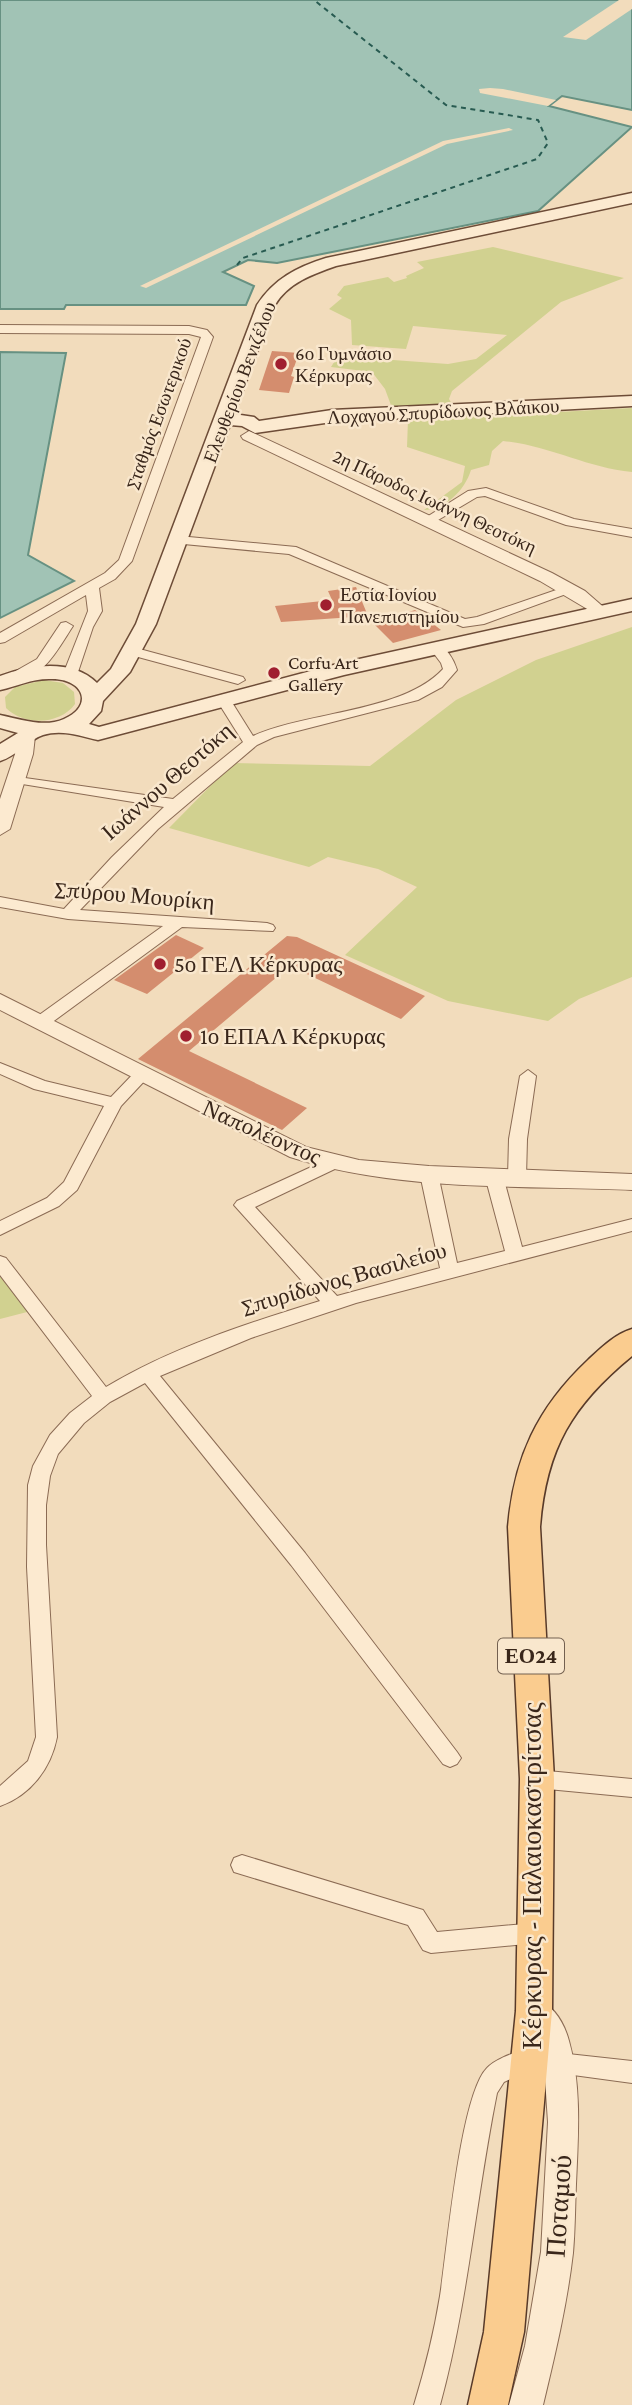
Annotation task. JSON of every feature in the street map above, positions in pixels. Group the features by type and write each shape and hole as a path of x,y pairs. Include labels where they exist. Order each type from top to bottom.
{"main road":[{"name":"Ελευθερίου Βενιζέλου","path":"93,699 115,678 146,624 268,300 279,288 298,276 341,260 632,198"},
{"name":"Λοχαγού Σπυρίδωνος Βλάικου","path":"217,438 332,416 632,401"},
{"name":"Λοχαγού Σπυρίδωνος Βλάικου","path":"225,419 247,421 252,431"},
{"name":"Ιωάννου Θεοτόκη","path":"76,721 76,727 80,730 98,734 223,699 436,647 632,606"},
{"path":"9,679 103,670 129,656"},
{"path":"0,754 30,733 58,728 76,721 90,708 93,699 89,688 81,680 63,672"},
{"path":"0,721 30,733"},
{"name":"Κέρκυρας - Παλαιοκαστρίτσας","path":"488,2405 504,2332 545,2061 534,2011 537,1779 524,1527 529,1478 544,1436 568,1399 595,1370 632,1340"}],"street":[{"name":"Σταθμός Εσωτερικού","path":"0,329 189,330 202,332 207,337 125,561 110,576 0,639"},
{"name":"2η Πάροδος Ιωάννη Θεοτόκη","path":"252,431 570,590 599,611"},
{"path":"428,520 481,491 570,522 632,533"},
{"path":"178,540 291,550 463,623 479,621 570,590"},
{"path":"9,679 42,662 92,587"},
{"path":"63,672 95,611 92,587"},
{"name":"Ιωάννου Θεοτόκη","path":"68,914 114,862 176,804 250,742 285,729 425,692 450,670 448,662 436,647"},
{"path":"129,656 238,680"},
{"path":"223,699 250,742"},
{"path":"0,829 30,733"},
{"path":"16,779 176,804"},
{"name":"Σπύρου Μουρίκη","path":"0,901 68,914 267,928"},
{"path":"41,1022 177,923"},
{"name":"Ναπολέοντος","path":"0,1001 298,1152 333,1163 429,1174 632,1182"},
{"path":"0,1068 40,1084 114,1103"},
{"path":"0,1229 52,1202 71,1186 114,1103 142,1075"},
{"path":"515,1256 506,1177 518,1139 528,1076"},
{"path":"333,1163 243,1205 333,1303"},
{"path":"429,1174 450,1272"},
{"name":"Σπυρίδωνος Βασιλείου","path":"0,1797 38,1766 48,1741 37,1590 36,1510 40,1475 60,1437 81,1414 103,1397 148,1374 250,1330 333,1303 632,1226"},
{"path":"0,1262 103,1397"},
{"path":"148,1374 298,1559 450,1758"},
{"path":"537,1779 632,1788"},
{"path":"242,1865 415,1917 431,1943 536,1933"},
{"path":"427,2405 440,2359 452,2298 469,2171 486,2089 496,2074 545,2061 632,2072"},
{"name":"Ποταμού","path":"526,2405 541,2346 557,2252 563,2122 545,2061"}],"green space":[{"path":"493,247 624,278 561,302 452,391 449,399 452,404 392,408 385,389 372,372 331,367 338,356 448,364 476,359 507,335 413,326 406,349 352,345 351,320 329,309 342,298 337,295 344,286 388,277 394,282 424,268 417,262"},
{"path":"632,408 632,472 600,466 537,447 503,441 492,451 489,465 471,470 464,485 453,498 439,507 424,510 462,482 465,466 407,447 408,420"},
{"path":"632,627 632,977 579,999 548,1021 448,1001 345,955 417,887 378,869 328,857 309,867 169,828 233,763 370,766 456,700 536,660"},
{"path":"44,680 63,683 74,692 75,704 68,711 42,721 22,718 6,708 5,697 15,687"},
{"path":"0,1275 31,1311 0,1319"}],"shaded area":[{"path":"0,0 632,0 632,110 562,96 549,106 632,127 538,211 277,263 248,260 223,272 254,286 246,305 66,305 64,309 0,309"},
{"path":"0,352 66,353 28,555 74,581 0,618"}],"pier":[{"path":"619,0 632,0 632,9 586,40 563,37"},
{"path":"490,88 556,100 548,106 480,93 479,89"},
{"path":"509,128 513,130 447,144 146,288 140,286 443,141"}],"building":[{"name":"6ο Γυμνάσιο Κέρκυρας","path":"272,351 299,353 291,376 294,377 289,393 259,390"},
{"name":"Εστία Ιονίου Πανεπιστημίου","path":"356,587 368,616 281,622 275,606 332,600 328,591"},
{"path":"415,610 441,630 393,643 373,623"},
{"name":"5ο ΓΕΛ Κέρκυρας","path":"176,935 204,948 147,994 114,980"},
{"name":"1ο ΕΠΑΛ Κέρκυρας","path":"287,936 297,937 425,996 401,1019 290,966 189,1051 307,1108 282,1130 138,1059"}],"ferry route":[{"path":"237,265 243,258 537,159 548,143 538,120 446,105 314,0"}],"place":[{"name":"6ο Γυμνάσιο Κέρκυρας","path":"281,364"},
{"name":"Εστία Ιονίου Πανεπιστημίου","path":"326,605"},
{"name":"Corfu Art Gallery","path":"274,673"},
{"name":"5ο ΓΕΛ Κέρκυρας","path":"160,964"},
{"name":"1ο ΕΠΑΛ Κέρκυρας","path":"186,1036"}]}
